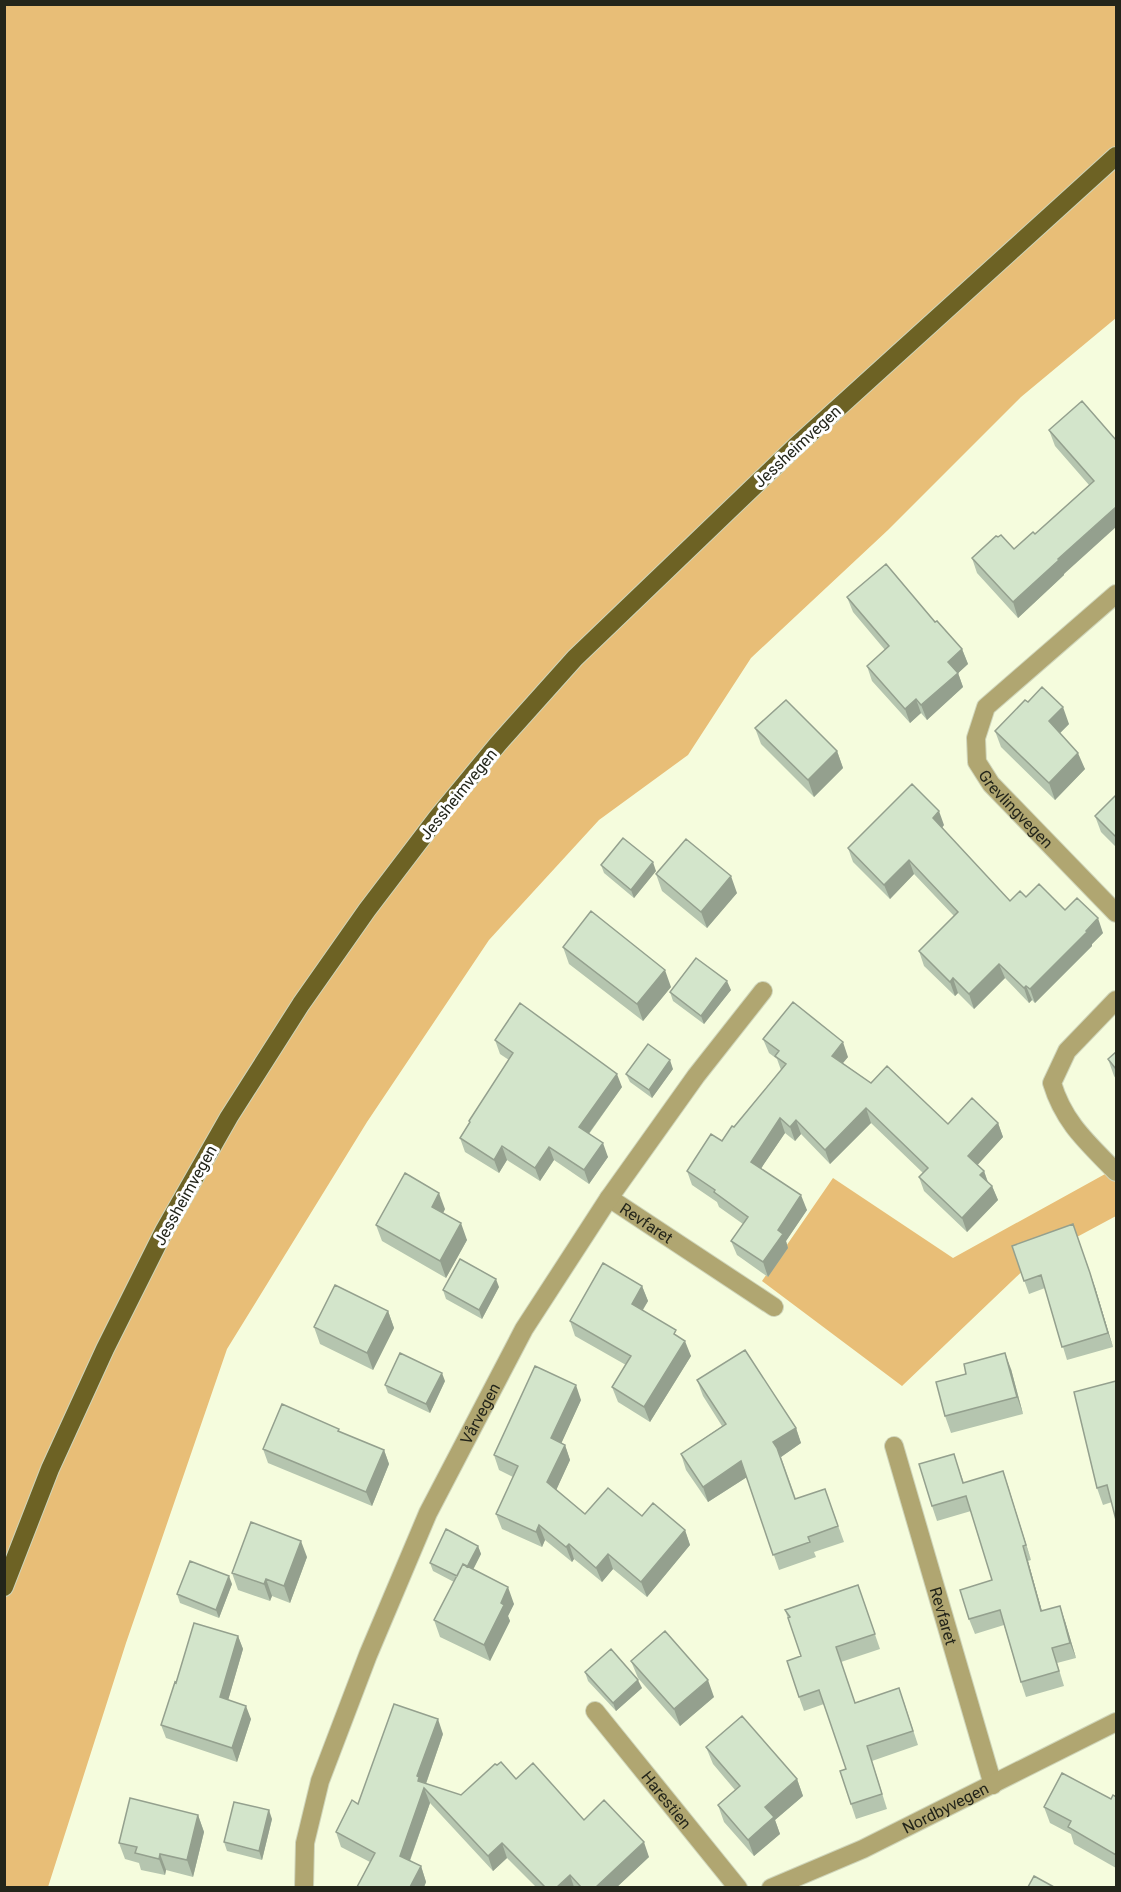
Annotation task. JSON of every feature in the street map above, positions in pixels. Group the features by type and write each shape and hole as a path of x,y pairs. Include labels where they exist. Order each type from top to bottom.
{"main road":[{"name":"Jessheimvegen","path":"4,1587 50,1469 105,1349 164,1231 229,1117 301,1004 367,910 437,818 498,744 575,658 796,446 1116,156"}],"street":[{"name":"Grevlingvegen","path":"1116,594 986,707 976,738 977,762 990,784 1116,913"},
{"name":"Vårvegen","path":"304,1887 305,1843 320,1781 368,1655 428,1513 524,1329 609,1197 696,1076 763,991"},
{"path":"1116,1000 1067,1051 1052,1083 1058,1103 1077,1131 1116,1172"},
{"name":"Revfaret","path":"609,1197 774,1307"},
{"name":"Revfaret","path":"894,1446 993,1785"},
{"name":"Harestien","path":"595,1711 738,1887"},
{"name":"Nordbyvegen","path":"771,1887 863,1849 1116,1722"}],"shaded area":[{"path":"5,5 1116,5 1116,318 1021,397 888,530 751,658 688,755 599,820 489,940 367,1122 227,1349 126,1643 48,1887 5,1888"},
{"path":"1116,1168 1116,1216 1034,1260 902,1386 762,1281 833,1178 953,1258"}],"building":[{"path":"1082,401 1116,440 1116,507 1013,602 972,558 996,536 1001,535 1014,549 1033,532 1035,534 1094,481 1049,430"},
{"path":"886,564 935,622 937,621 962,649 948,662 958,673 921,705 916,699 905,709 867,666 889,646 847,597"},
{"path":"1042,687 1063,707 1049,721 1078,753 1049,783 995,731 1025,700 1028,702"},
{"path":"786,700 837,751 808,780 755,728"},
{"path":"912,784 939,811 933,818 1010,901 1020,891 1026,897 1039,884 1065,910 1077,898 1098,918 1030,989 1026,986 1024,988 999,964 969,994 953,978 950,982 919,951 958,912 909,860 884,885 848,848"},
{"path":"1116,795 1116,837 1095,816"},
{"path":"623,838 653,862 631,890 601,865"},
{"path":"686,839 731,876 701,912 656,874"},
{"path":"591,911 665,970 637,1004 563,947"},
{"path":"696,958 727,981 701,1016 670,992"},
{"path":"793,1002 843,1042 832,1056 871,1083 887,1066 948,1124 972,1098 998,1123 968,1156 984,1171 980,1175 992,1186 962,1218 919,1177 928,1168 866,1108 825,1150 796,1120 790,1127 780,1118 751,1162 801,1195 778,1230 783,1234 763,1262 731,1241 748,1217 687,1171 711,1134 722,1141 732,1126 734,1127 786,1064 775,1056 779,1051 763,1039"},
{"path":"520,1003 617,1074 579,1127 603,1143 584,1170 549,1147 535,1168 502,1146 494,1160 460,1138 513,1053 495,1040"},
{"path":"648,1044 670,1060 649,1090 626,1074"},
{"path":"1116,1052 1116,1069 1108,1059"},
{"path":"405,1173 439,1193 432,1207 461,1223 440,1261 376,1225"},
{"path":"1073,1224 1108,1333 1062,1347 1041,1275 1024,1281 1012,1246"},
{"path":"460,1259 496,1279 479,1310 443,1290"},
{"path":"603,1263 642,1286 632,1304 676,1330 674,1334 685,1341 644,1407 612,1387 631,1356 570,1321"},
{"path":"335,1285 388,1311 367,1353 314,1327"},
{"path":"745,1350 796,1428 773,1442 795,1499 825,1489 838,1526 808,1537 810,1542 773,1555 741,1461 703,1487 681,1454 726,1424 697,1380"},
{"path":"400,1353 442,1373 426,1404 385,1385"},
{"path":"1005,1353 1017,1397 945,1416 936,1382 966,1374 964,1364"},
{"path":"535,1366 576,1385 551,1438 565,1445 547,1482 585,1514 608,1488 642,1516 653,1503 685,1530 641,1582 608,1554 596,1568 569,1544 566,1547 539,1525 536,1532 496,1514 518,1466 494,1455"},
{"path":"1116,1381 1116,1520 1107,1485 1097,1488 1074,1392"},
{"path":"282,1404 384,1450 366,1492 263,1449"},
{"path":"954,1454 963,1483 1003,1471 1026,1545 1023,1546 1041,1611 1060,1606 1070,1643 1052,1648 1059,1671 1021,1682 1000,1610 969,1619 960,1590 992,1580 966,1496 932,1506 919,1464"},
{"path":"251,1522 301,1541 284,1586 266,1579 264,1584 232,1573"},
{"path":"446,1529 478,1546 467,1567 463,1564 457,1576 430,1563"},
{"path":"190,1561 229,1576 216,1610 177,1594"},
{"path":"463,1564 508,1587 501,1603 504,1605 484,1645 434,1620"},
{"path":"858,1585 875,1634 836,1647 855,1703 899,1688 913,1731 867,1746 882,1794 851,1804 840,1771 846,1769 819,1690 799,1697 787,1661 801,1656 788,1618 790,1617 785,1610"},
{"path":"194,1623 238,1636 220,1697 246,1706 232,1748 161,1725"},
{"path":"665,1631 708,1680 674,1709 631,1661"},
{"path":"611,1649 638,1680 613,1703 585,1672"},
{"path":"394,1704 438,1719 417,1776 418,1781 461,1795 495,1764 501,1762 516,1779 533,1763 584,1820 604,1800 644,1842 596,1887 581,1887 570,1875 557,1887 545,1887 502,1843 488,1856 424,1788 400,1856 421,1866 410,1887 357,1887 375,1853 336,1832 352,1800 358,1804"},
{"path":"742,1716 797,1779 765,1807 774,1817 748,1840 718,1805 740,1786 706,1747"},
{"path":"1062,1773 1111,1799 1113,1795 1116,1797 1116,1855 1068,1827 1071,1821 1044,1807"},
{"path":"130,1798 198,1815 187,1860 160,1854 159,1859 135,1853 137,1847 119,1843"},
{"path":"234,1802 269,1810 259,1851 224,1842"},
{"path":"1034,1876 1054,1887 1028,1887"}]}
